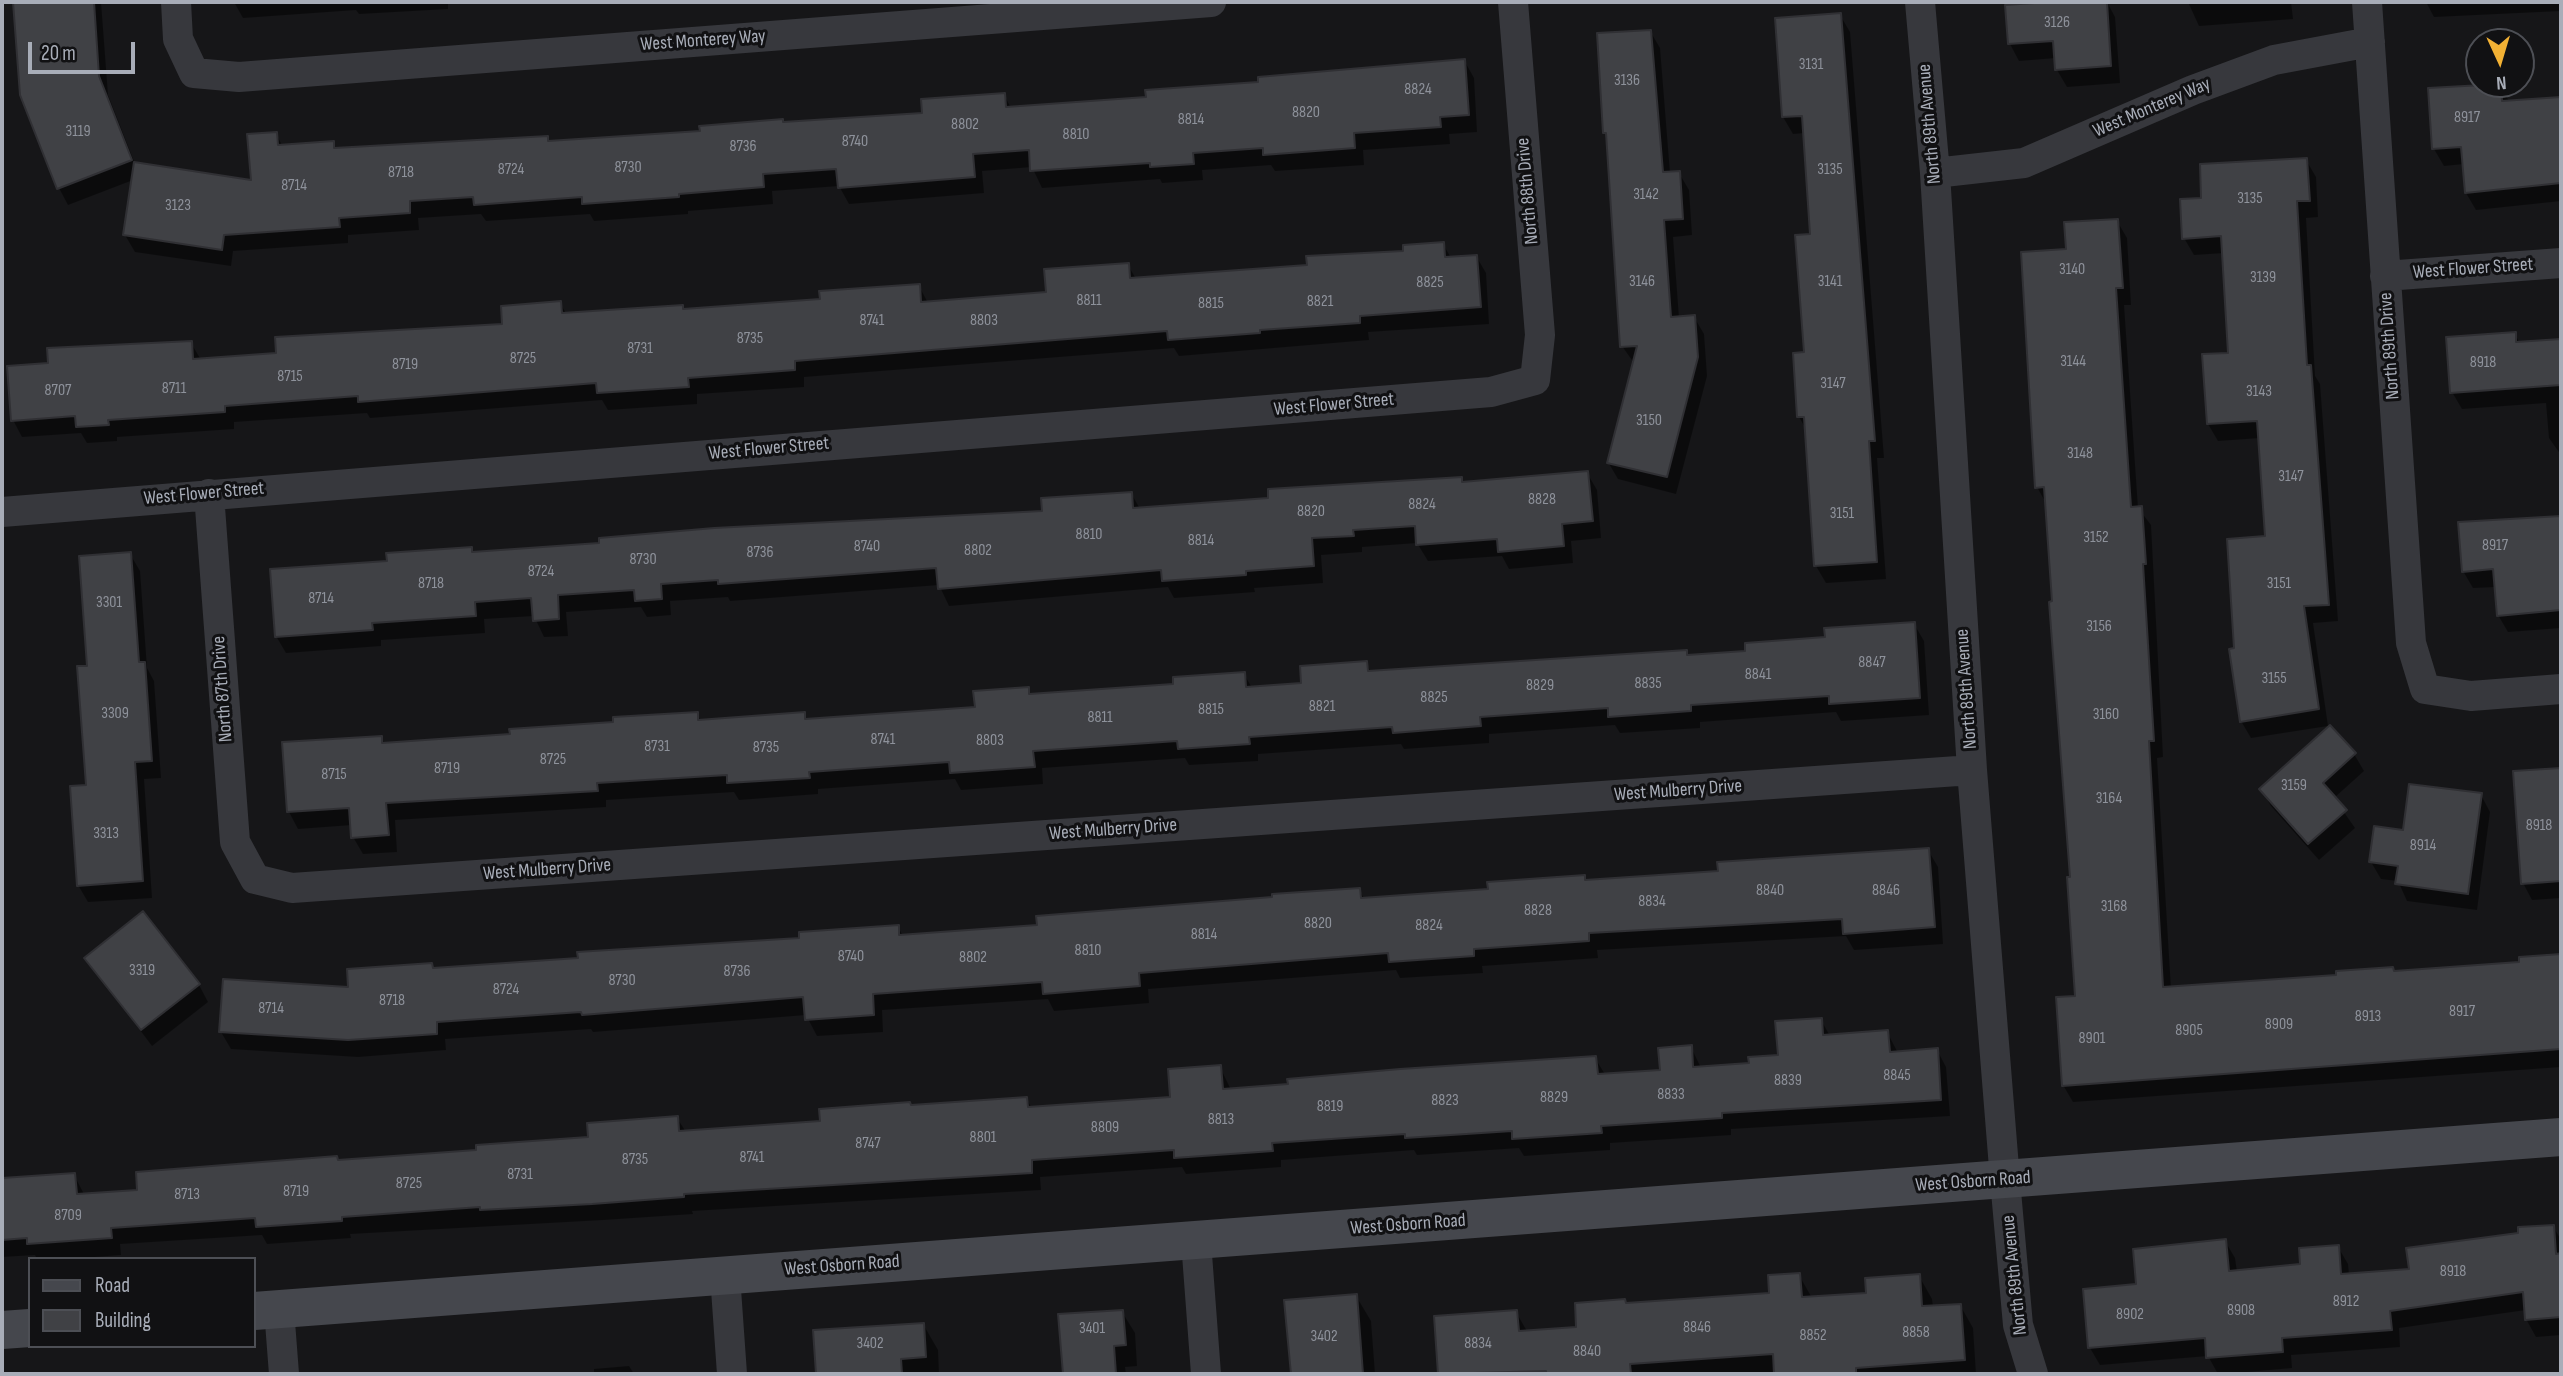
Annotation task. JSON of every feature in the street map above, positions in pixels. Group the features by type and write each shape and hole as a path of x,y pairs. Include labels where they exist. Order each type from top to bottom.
{"street":[{"name":"West Monterey Way","path":"176,2 178,39 194,73 239,76 1211,2"},
{"name":"North 88th Drive","path":"1513,2 1540,335 1535,380"},
{"name":"North 89th Avenue","path":"1920,2 1935,173 1972,770 2005,1180 2018,1325 2033,1374"},
{"name":"North 89th Drive","path":"2367,2 2412,643 2425,689 2471,696 2561,689"},
{"name":"West Monterey Way","path":"1935,173 2024,163 2193,90 2274,60 2370,42"},
{"name":"West Flower Street","path":"2385,276 2561,263"},
{"name":"West Flower Street","path":"2,512 1491,392 1535,380"},
{"name":"North 87th Drive","path":"209,494 234,842 255,879"},
{"name":"West Mulberry Drive","path":"255,879 292,888 1972,770"},
{"name":"West Osborn Road","path":"266,1310 2561,1137"},
{"path":"1196,1241 1206,1374"},
{"path":"725,1275 732,1374"},
{"path":"266,1310 284,1374"},
{"path":"2,1330 28,1328"}],"building":[{"path":"13,2 94,2 99,76 132,160 57,189 20,95"},
{"path":"2107,2 2111,66 2055,70 2053,41 2008,44 2005,5"},
{"path":"1841,13 1875,441 1869,441 1877,562 1814,566 1804,417 1797,417 1793,353 1804,352 1795,235 1810,234 1802,116 1782,117 1775,18"},
{"path":"1651,30 1663,172 1680,171 1683,219 1664,220 1671,317 1695,315 1698,357 1667,477 1607,463 1637,346 1620,347 1597,33"},
{"path":"1465,59 1469,115 1440,117 1441,127 1354,133 1355,148 1263,155 1263,148 1193,153 1194,164 1150,167 1150,163 1030,171 1029,150 973,154 975,177 838,188 836,169 763,174 764,187 679,194 679,197 582,204 582,197 474,205 473,197 410,201 410,213 339,218 340,227 224,235 222,250 123,235 134,162 251,180 247,134 277,132 278,145 334,141 334,148 548,136 548,141 700,131 699,126 783,119 783,122 922,113 921,99 1005,93 1006,107 1146,97 1145,90 1258,82 1258,77"},
{"path":"2465,86 2465,98 2502,98 2502,101 2561,97 2561,183 2465,193 2461,147 2432,149 2428,88"},
{"path":"2307,158 2310,201 2297,201 2307,365 2311,365 2329,605 2304,606 2319,709 2240,722 2229,649 2234,648 2227,539 2265,536 2257,421 2207,424 2202,354 2228,353 2221,236 2182,239 2180,199 2201,198 2200,164"},
{"path":"2118,219 2123,288 2116,288 2131,507 2142,506 2146,564 2143,564 2154,741 2149,741 2163,987 2336,975 2336,971 2393,967 2394,971 2519,962 2519,957 2561,954 2561,1049 2062,1086 2056,997 2075,996 2067,877 2070,877 2049,602 2052,601 2044,487 2035,488 2021,252 2066,249 2064,222"},
{"path":"1444,242 1445,257 1477,255 1481,307 1360,316 1360,323 1260,330 1260,333 1168,340 1167,331 795,361 795,370 688,378 689,387 597,393 596,383 358,402 358,396 225,406 225,412 108,420 109,425 76,427 75,416 11,421 7,366 48,363 47,348 192,341 193,359 276,353 275,337 502,324 501,306 561,301 562,313 683,305 683,309 820,299 819,291 920,284 921,302 1046,292 1044,269 1129,263 1130,278 1307,265 1306,256 1403,251 1403,245"},
{"path":"2516,332 2516,342 2561,339 2561,385 2450,393 2446,337"},
{"path":"1588,471 1593,521 1562,524 1564,546 1498,552 1497,539 1416,545 1415,526 1353,530 1354,536 1312,538 1314,566 1246,571 1246,575 1162,581 1161,570 938,589 936,568 718,584 718,580 661,584 662,599 635,601 634,590 558,595 559,619 533,621 531,598 475,602 476,616 372,623 373,630 275,637 270,569 387,561 386,553 472,547 472,552 599,543 599,538 714,528 1042,511 1041,498 1132,492 1133,508 1268,498 1268,489 1462,477 1462,482"},
{"path":"2561,516 2561,610 2497,616 2493,569 2462,572 2458,522"},
{"path":"131,552 139,662 145,662 152,761 135,762 143,881 77,886 70,786 86,785 77,666 87,666 79,556"},
{"path":"1915,622 1920,698 1829,704 1829,696 1691,705 1691,711 1608,717 1608,708 1480,717 1481,726 1393,733 1392,727 1249,737 1250,744 1178,749 1177,741 1033,751 1035,767 950,773 949,762 809,772 810,778 727,783 727,775 597,783 598,791 386,803 389,835 351,838 349,808 287,812 282,742 382,736 382,743 510,734 509,729 613,722 613,717 698,712 698,720 805,712 805,719 975,707 973,691 1029,687 1029,694 1173,684 1173,677 1245,672 1246,687 1301,683 1300,666 1367,661 1368,671 1687,650 1687,655 1745,651 1745,643 1825,637 1824,628"},
{"path":"2330,725 2356,753 2323,783 2347,810 2308,844 2259,789"},
{"path":"2561,768 2561,881 2521,884 2513,771"},
{"path":"2409,784 2482,793 2468,894 2395,884 2398,866 2369,862 2374,826 2403,830"},
{"path":"1929,848 1935,927 1843,934 1842,919 1589,933 1589,941 1474,949 1474,956 1389,962 1388,953 1139,973 1140,986 1043,994 1042,982 873,994 874,1015 805,1020 803,997 582,1015 581,1012 437,1022 437,1034 348,1040 219,1032 223,979 348,987 347,969 432,963 433,968 578,958 577,952 799,938 799,932 899,925 899,935 1037,925 1036,916 1272,897 1272,894 1360,888 1361,898 1488,889 1487,882 1585,875 1585,880 1718,871 1717,862"},
{"path":"143,911 200,984 141,1030 84,958"},
{"path":"1822,1018 1823,1035 1888,1030 1890,1052 1938,1048 1941,1100 1722,1113 1722,1118 1601,1126 1602,1133 1512,1139 1512,1131 1405,1138 1405,1134 1272,1143 1273,1151 1174,1158 1174,1150 1032,1160 1032,1173 684,1194 684,1197 592,1204 480,1210 480,1207 342,1217 342,1221 256,1227 255,1218 111,1228 112,1238 27,1244 27,1238 2,1240 2,1178 75,1173 77,1194 137,1190 136,1172 337,1156 338,1160 476,1150 476,1145 588,1137 587,1123 678,1116 679,1131 820,1121 819,1109 910,1102 911,1105 1027,1097 1028,1107 1170,1097 1168,1069 1221,1065 1223,1089 1288,1084 1287,1079 1400,1069 1596,1056 1598,1074 1660,1070 1658,1048 1692,1045 1693,1067 1749,1063 1748,1057 1778,1055 1775,1021"},
{"path":"2554,1225 2556,1254 2561,1253 2561,1317 2525,1320 2523,1292 2390,1311 2392,1330 2282,1338 2283,1352 2206,1358 2205,1338 2088,1348 2083,1289 2136,1284 2133,1249 2226,1239 2229,1271 2300,1264 2299,1248 2339,1245 2341,1274 2409,1269 2406,1248 2518,1233 2518,1227"},
{"path":"1800,1273 1802,1297 1866,1293 1865,1278 1920,1274 1922,1306 1961,1304 1965,1360 1856,1368 1856,1374 1774,1374 1773,1354 1630,1364 1631,1374 1546,1374 1546,1371 1438,1374 1434,1316 1517,1310 1519,1331 1576,1327 1575,1303 1625,1299 1626,1303 1769,1293 1768,1275"},
{"path":"1357,1294 1363,1374 1291,1374 1284,1300"},
{"path":"1123,1310 1126,1345 1114,1346 1116,1374 1063,1374 1058,1314"},
{"path":"924,1323 926,1357 901,1359 902,1374 816,1374 813,1330"}]}
